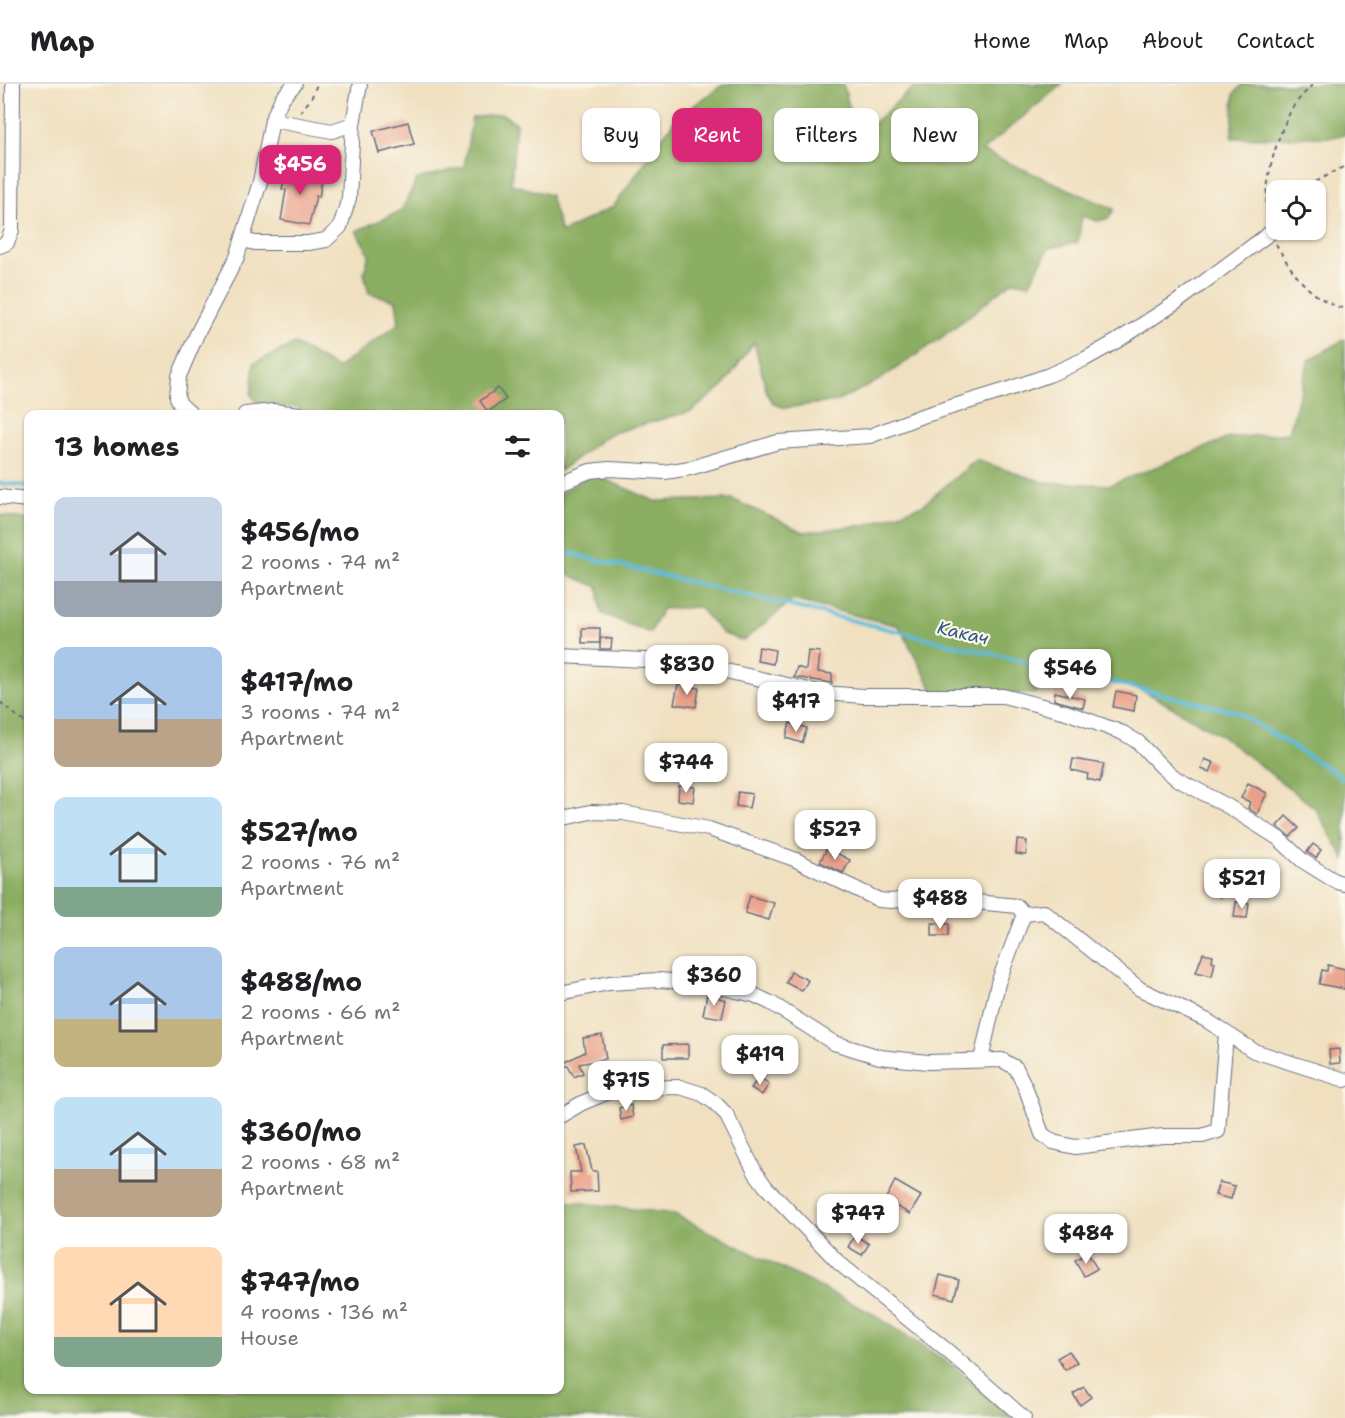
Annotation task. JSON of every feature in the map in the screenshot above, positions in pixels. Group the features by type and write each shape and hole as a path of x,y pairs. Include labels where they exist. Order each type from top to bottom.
{"street":[{"path":"0,246 7,243 12,230 13,84"},
{"path":"187,410 177,397 179,376 237,257 278,121 282,98 295,84"},
{"path":"243,240 255,243 308,243 326,240 340,227 349,198 353,124 360,84"},
{"path":"278,121 332,131 353,124"},
{"path":"564,481 590,471 609,469 665,472 690,468 778,442 870,435 919,417 1004,391 1049,375 1117,341 1177,302 1266,237"},
{"path":"0,497 24,500"},
{"path":"564,656 686,662 823,693 863,696 1003,696 1066,712 1123,733 1138,742 1177,779 1248,819 1278,838 1302,861 1335,881 1345,884"},
{"path":"564,818 590,812 623,813 709,829 794,859 879,900 925,897 1006,904 1017,906 1024,914"},
{"path":"1024,914 1044,912 1140,989 1206,1020 1254,1051 1345,1080"},
{"path":"981,1060 998,983 1024,914"},
{"path":"564,992 609,983 658,980 701,983 754,995 771,1003 834,1043 880,1057 928,1062 1002,1060 1016,1068 1042,1134 1053,1142 1075,1147 1163,1136 1202,1136 1218,1131 1226,1034"},
{"path":"564,1114 611,1091 627,1088 680,1087 702,1094 726,1114 755,1172 766,1187 838,1263 950,1353 1024,1418"}],"path":[{"path":"278,121 299,114 311,99 317,84"},
{"path":"1269,180 1280,136 1293,106 1313,84"},
{"path":"1318,180 1345,166"},
{"path":"1273,240 1285,260 1309,291 1345,309"},
{"path":"0,702 24,722"}],"green space":[{"path":"724,84 843,84 849,108 774,108 774,162 879,162 879,118 917,84 1062,84 982,151 1114,209 1108,219 1097,221 1082,216 1078,242 1049,248 1029,284 1013,281 941,338 879,380 838,401 785,408 774,404 767,393 754,342 723,386 692,411 609,434 564,468 564,410 303,410 297,407 260,406 251,395 254,363 295,344 337,368 399,323 396,301 369,293 364,273 369,254 356,231 401,211 417,179 464,167 472,118 502,114 516,123 511,184 550,195 561,233 614,206 645,162 660,162 660,141 672,124 672,162 762,162 762,108 690,108"},
{"path":"1243,84 1345,84 1345,134 1333,137 1232,138 1234,94"},
{"path":"1345,339 1345,860 1315,808 1222,736 1146,692 1063,665 1035,694 934,692 899,626 793,600 743,641 722,633 699,607 662,609 650,633 601,613 598,587 564,573 564,491 593,474 655,501 732,499 804,532 865,525 923,505 976,460 1043,482 1110,485 1229,438 1289,433 1309,360"},
{"path":"0,515 24,519 24,1394 564,1394 564,1200 674,1214 873,1314 955,1367 1013,1418 0,1418"}],"building":[{"path":"408,122 414,144 379,153 373,131"},
{"path":"287,169 323,176 319,197 316,196 309,225 281,220 286,190 282,189"},
{"path":"498,388 506,399 491,410 487,410 480,401"},
{"path":"582,628 600,628 600,643 582,643"},
{"path":"600,638 612,639 611,649 600,649"},
{"path":"759,647 775,650 773,664 757,661"},
{"path":"808,651 820,652 818,672 832,674 832,683 794,677 797,667 806,670"},
{"path":"678,684 699,688 696,707 674,704"},
{"path":"1116,691 1136,695 1134,711 1113,707"},
{"path":"1055,692 1085,699 1083,708 1054,700"},
{"path":"790,723 807,728 802,743 786,738"},
{"path":"1073,759 1104,764 1100,782 1087,779 1088,774 1071,770"},
{"path":"1205,759 1214,763 1210,772 1201,769"},
{"path":"1248,783 1267,793 1257,814 1248,808 1250,802 1241,798"},
{"path":"679,786 695,787 693,802 678,800"},
{"path":"738,792 752,794 749,808 736,806"},
{"path":"1286,816 1299,828 1290,837 1277,826"},
{"path":"1017,840 1027,841 1026,855 1016,854"},
{"path":"1313,844 1321,850 1316,858 1307,852"},
{"path":"827,848 850,860 843,873 820,862"},
{"path":"1213,875 1228,882 1221,897 1207,891"},
{"path":"750,896 774,903 769,920 745,913"},
{"path":"1236,902 1249,903 1247,918 1234,917"},
{"path":"932,923 949,924 948,936 932,936"},
{"path":"1203,953 1213,955 1212,961 1215,962 1212,976 1196,972"},
{"path":"1328,965 1345,969 1345,989 1319,984 1322,970 1327,971"},
{"path":"791,972 808,980 802,991 786,983"},
{"path":"707,994 726,1000 722,1018 703,1015"},
{"path":"602,1035 606,1059 579,1064 583,1073 574,1077 564,1063 585,1052 583,1038"},
{"path":"688,1044 688,1058 663,1058 663,1045"},
{"path":"1339,1049 1340,1063 1330,1064 1329,1050"},
{"path":"759,1077 769,1084 762,1095 751,1088"},
{"path":"631,1105 633,1117 621,1120 619,1108"},
{"path":"586,1145 592,1171 597,1171 598,1191 571,1192 570,1172 581,1172 576,1147"},
{"path":"895,1181 921,1196 910,1214 885,1200"},
{"path":"1219,1182 1235,1186 1231,1199 1215,1195"},
{"path":"855,1235 869,1244 862,1255 848,1247"},
{"path":"1088,1253 1097,1269 1084,1276 1075,1260"},
{"path":"940,1275 959,1280 954,1299 935,1294"},
{"path":"1069,1351 1077,1362 1065,1370 1057,1358"},
{"path":"1084,1387 1091,1397 1080,1405 1073,1394"}],"waterway":[{"name":"Какач","path":"0,483 24,486"},
{"name":"Какач","path":"564,552 1237,712 1345,779"}]}
